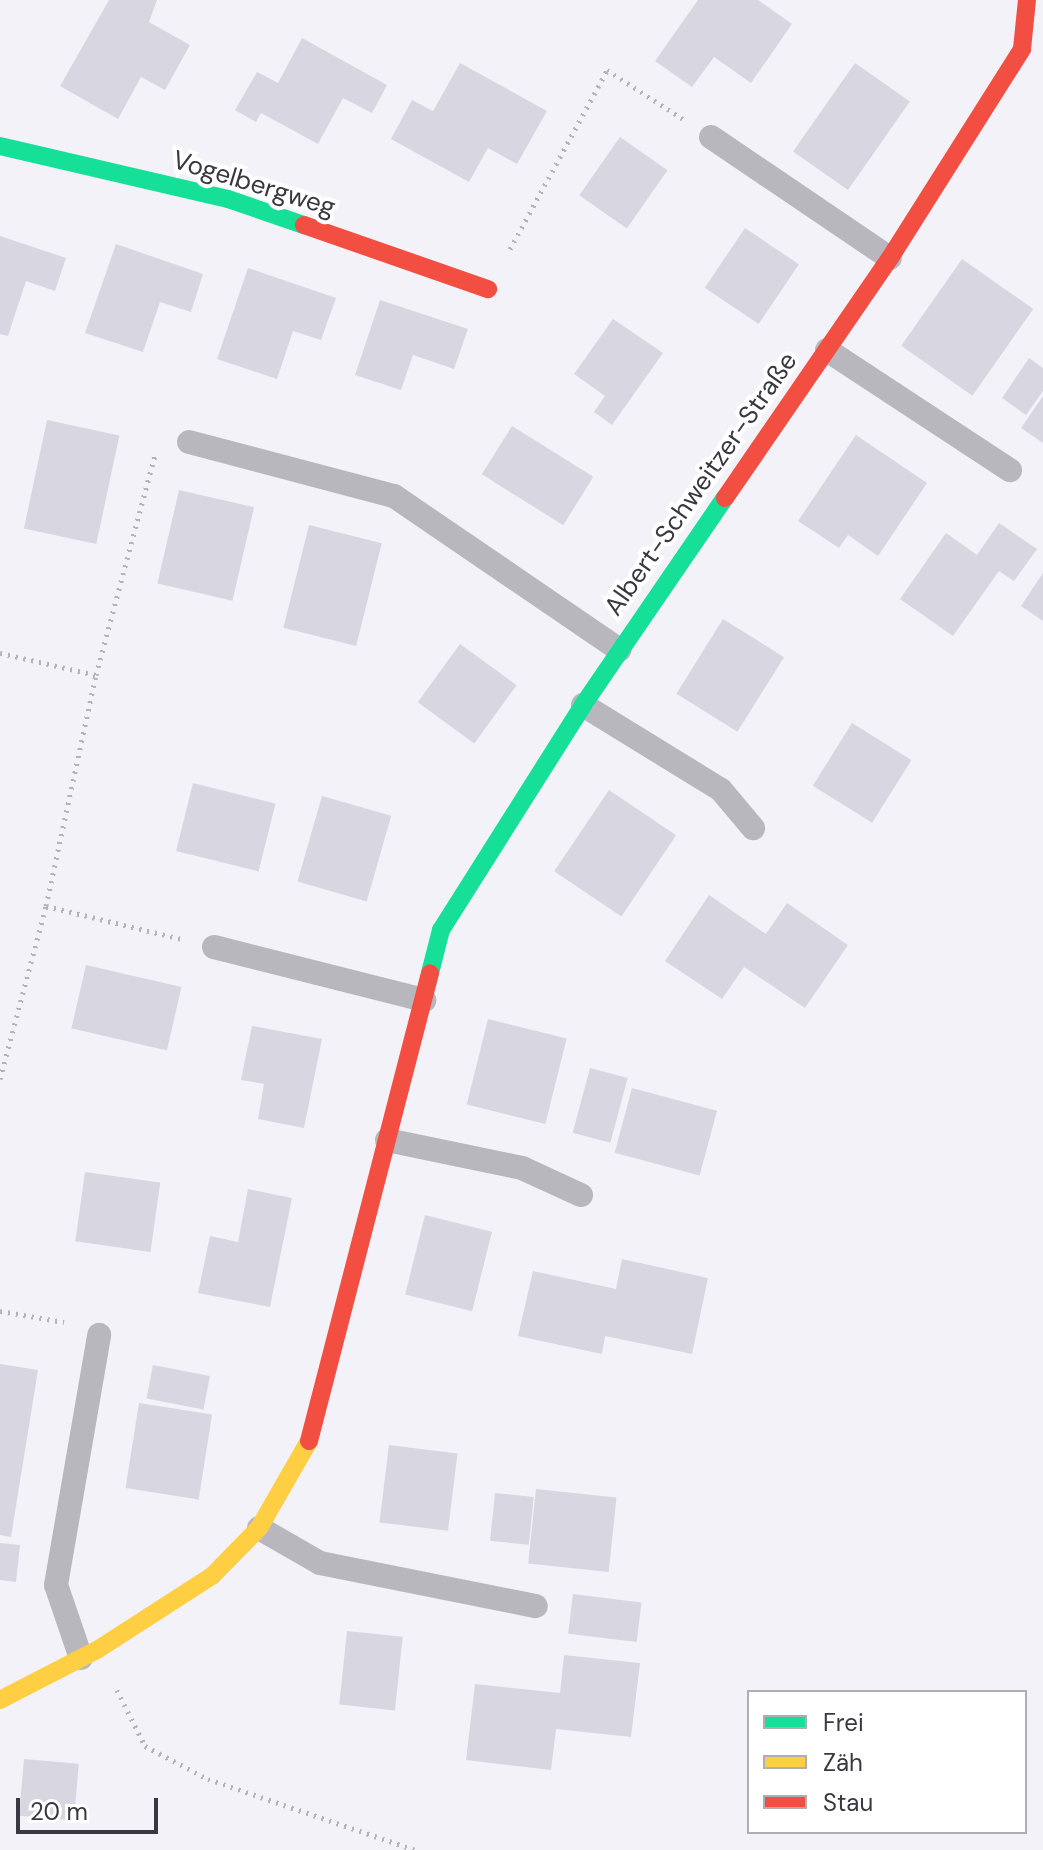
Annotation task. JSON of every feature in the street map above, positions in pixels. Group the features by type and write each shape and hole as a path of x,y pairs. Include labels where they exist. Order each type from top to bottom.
{"street":[{"name":"Albert-Schweitzer-Straße","path":"0,1700 89,1654 212,1576 259,1528 306,1452 441,930 583,705 890,258 1022,49 1027,0"},
{"name":"Vogelbergweg","path":"0,146 228,199 488,289"}],"lane":[{"path":"711,137 890,258"},
{"name":"Albert-Schweitzer-Straße","path":"827,350 1010,470"},
{"name":"Albert-Schweitzer-Straße","path":"189,442 394,496 620,650"},
{"path":"583,705 721,790 753,828"},
{"path":"214,947 424,1000"},
{"path":"387,1140 522,1168 581,1195"},
{"path":"89,1654 56,1585 99,1335"},
{"path":"259,1528 320,1563 536,1606"}],"path":[{"path":"488,289 607,70 711,137"},
{"path":"0,1079 46,906 96,675 155,455 189,442"},
{"path":"0,653 96,675"},
{"path":"46,906 214,947"},
{"path":"0,1311 80,1325 99,1335"},
{"path":"89,1654 145,1746 208,1779 415,1850"}],"building":[{"path":"109,0 157,0 149,22 190,45 165,90 141,77 118,119 60,86"},
{"path":"698,0 758,0 792,24 751,83 714,57 692,87 655,61"},
{"path":"302,38 387,85 372,113 343,98 318,144 261,113 256,122 235,110 257,72 278,83"},
{"path":"460,63 547,111 517,164 488,148 469,182 391,139 412,100 433,111"},
{"path":"855,63 910,101 848,190 793,151"},
{"path":"620,137 668,170 627,228 579,195"},
{"path":"745,228 799,264 759,324 705,288"},
{"path":"0,236 66,258 55,291 26,281 8,336 0,334"},
{"path":"116,244 203,274 191,312 160,302 143,352 85,333"},
{"path":"962,259 1033,309 972,396 901,346"},
{"path":"248,268 336,298 321,340 293,331 277,379 217,359"},
{"path":"380,300 468,329 454,369 413,355 401,390 355,375"},
{"path":"613,319 663,353 612,425 594,412 605,396 574,374"},
{"path":"1029,358 1043,368 1043,391 1026,415 1002,398"},
{"path":"1043,396 1043,443 1021,428"},
{"path":"47,420 119,435 96,544 24,529"},
{"path":"512,426 593,477 563,525 482,474"},
{"path":"856,435 927,483 878,556 848,535 839,548 798,521"},
{"path":"179,490 254,507 232,601 157,584"},
{"path":"999,523 1037,549 1014,581 999,571 953,636 900,599 946,533 977,555"},
{"path":"309,525 382,543 356,646 283,628"},
{"path":"1043,573 1043,621 1021,606"},
{"path":"723,619 784,657 737,732 676,694"},
{"path":"460,644 517,685 474,743 418,702"},
{"path":"852,723 911,760 872,823 813,786"},
{"path":"193,783 275,804 259,871 176,851"},
{"path":"609,790 676,835 621,917 554,871"},
{"path":"322,796 391,816 367,901 297,882"},
{"path":"709,895 766,934 787,903 848,945 805,1008 744,967 722,999 665,961"},
{"path":"86,965 181,987 167,1050 71,1028"},
{"path":"488,1019 567,1039 545,1124 467,1104"},
{"path":"252,1026 322,1039 304,1128 258,1119 264,1084 241,1080"},
{"path":"590,1068 628,1078 610,1143 573,1133"},
{"path":"632,1088 717,1111 700,1175 615,1153"},
{"path":"85,1172 160,1183 151,1252 75,1241"},
{"path":"248,1189 292,1198 270,1307 198,1293 210,1236 238,1242"},
{"path":"425,1215 492,1232 472,1311 405,1295"},
{"path":"622,1259 708,1278 692,1354 605,1336 602,1354 518,1336 533,1271 616,1289"},
{"path":"0,1364 38,1370 11,1537 0,1535"},
{"path":"153,1365 210,1376 203,1409 147,1398"},
{"path":"139,1403 212,1415 199,1500 126,1488"},
{"path":"389,1445 457,1453 448,1531 379,1522"},
{"path":"536,1489 617,1497 609,1572 528,1564"},
{"path":"495,1493 534,1497 529,1545 490,1541"},
{"path":"0,1543 20,1545 16,1582 0,1580"},
{"path":"573,1594 641,1602 637,1642 568,1634"},
{"path":"347,1631 403,1637 395,1710 339,1705"},
{"path":"564,1655 640,1663 631,1737 556,1729 551,1770 466,1760 475,1684 560,1693"},
{"path":"24,1759 79,1764 74,1821 19,1816"}],"traffic: fast":[{"path":"0,146 228,199 304,225"},
{"path":"430,973 441,930 583,705 725,498"}],"traffic: slow":[{"path":"0,1700 97,1650 212,1576 259,1528 309,1441"}],"traffic: jam":[{"path":"725,498 890,258 1022,49 1027,0"},
{"path":"304,225 488,289"},
{"path":"309,1441 430,973"}]}
